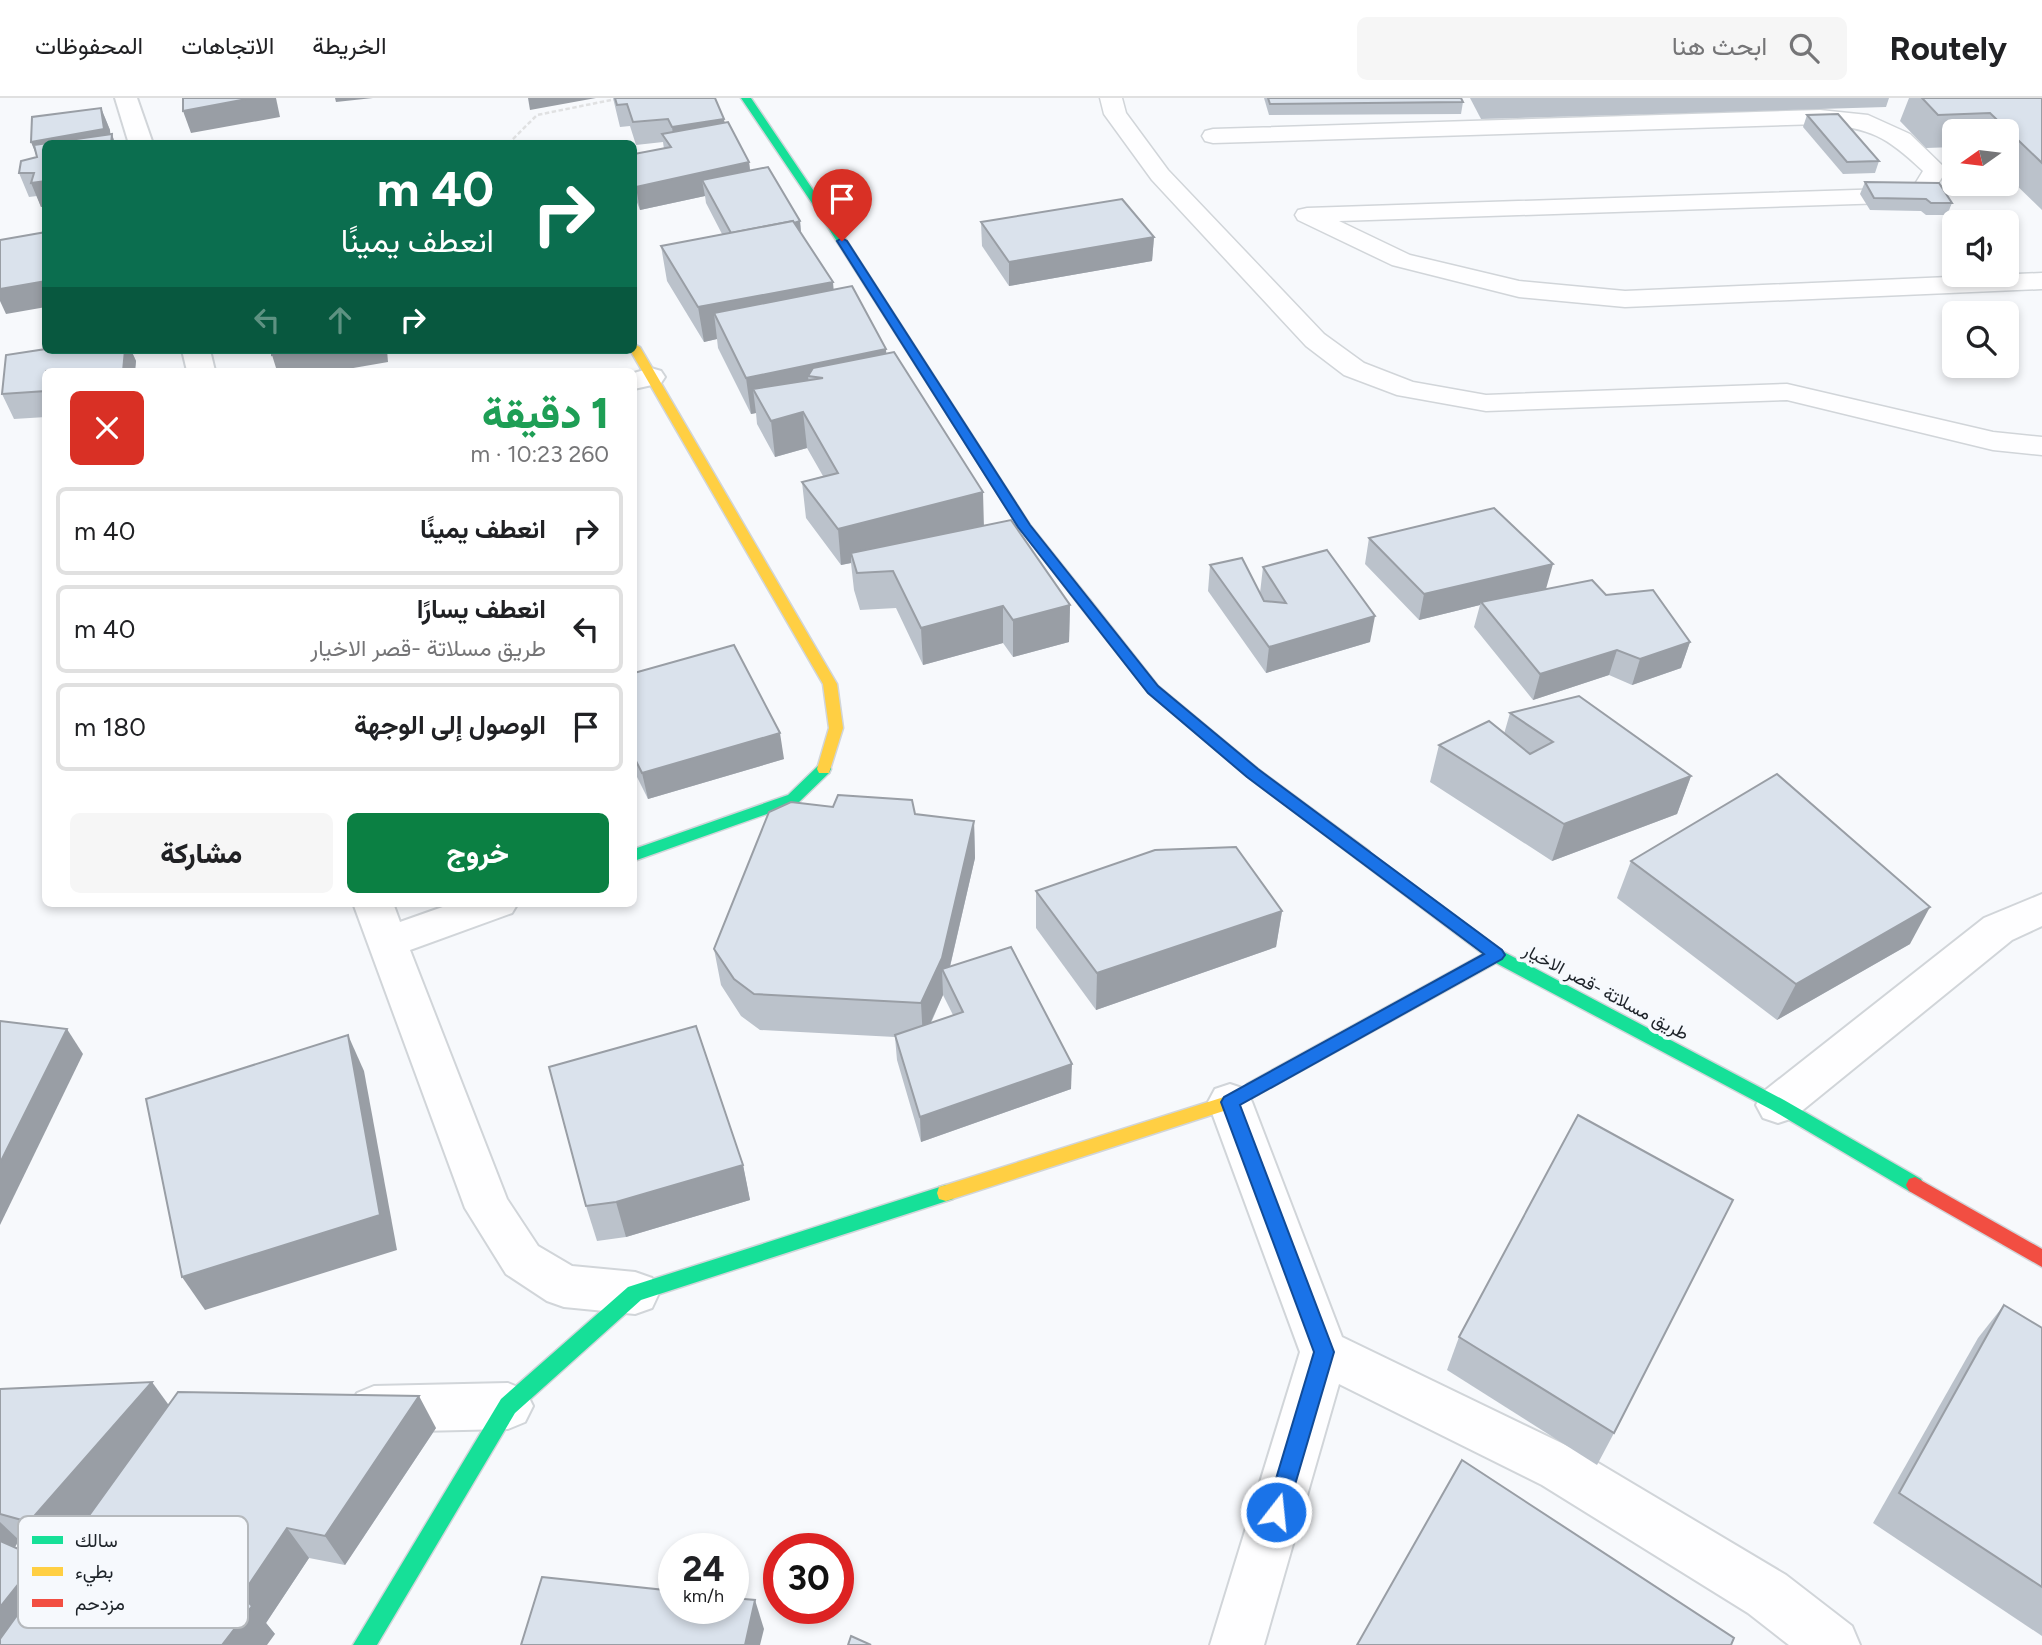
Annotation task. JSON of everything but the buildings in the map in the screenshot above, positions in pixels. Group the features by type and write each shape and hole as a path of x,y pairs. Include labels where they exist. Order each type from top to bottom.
{"main road":[{"name":"طريق مسلاتة -قصر الاخيار","path":"746,98 835,229 1025,527 1153,689 1253,773 1496,955 1778,1105 2042,1259"},
{"path":"636,354 642,379 830,684 836,728 825,768 793,799 637,854"},
{"path":"364,1645 508,1406 635,1293 1230,1102 1496,955"}],"street":[{"path":"127,98 140,140"},
{"path":"473,907 380,922 488,1208 522,1260 564,1286 635,1293"},
{"path":"1778,1105 1998,929 2042,909"},
{"path":"1230,1102 1324,1352 1237,1645"},
{"path":"1324,1352 1560,1468 1767,1594 1833,1645"},
{"path":"330,1410 508,1406"}],"lane":[{"path":"1111,98 1115,114 1160,175 1315,340 1354,369 1364,373 1407,389 1486,403 1733,392 1787,393 1993,441 2042,446"},
{"path":"1213,136 1820,117 1860,120 1902,139 1935,170 1923,188 1887,196 1307,215 1401,260 1519,289 1625,299 2042,281"}],"path":[{"path":"512,140 537,115 621,98"}],"traffic: fast":[{"path":"746,98 827,218 1025,527 1085,603"},
{"path":"637,854 793,799 824,769"},
{"path":"1363,855 1496,955 1778,1105 1915,1185"},
{"path":"1253,1089 1496,955"},
{"path":"364,1645 508,1406 635,1293 946,1193"}],"traffic: slow":[{"path":"637,352 830,684 836,728 824,769"},
{"path":"1085,603 1153,689 1253,773 1363,855"},
{"path":"946,1193 1230,1102 1253,1089"}],"traffic: jam":[{"path":"1915,1185 2042,1259"}],"route":[{"path":"842,241 1025,527 1153,689 1253,773 1496,955 1230,1102 1324,1352 1276,1512"}]}
